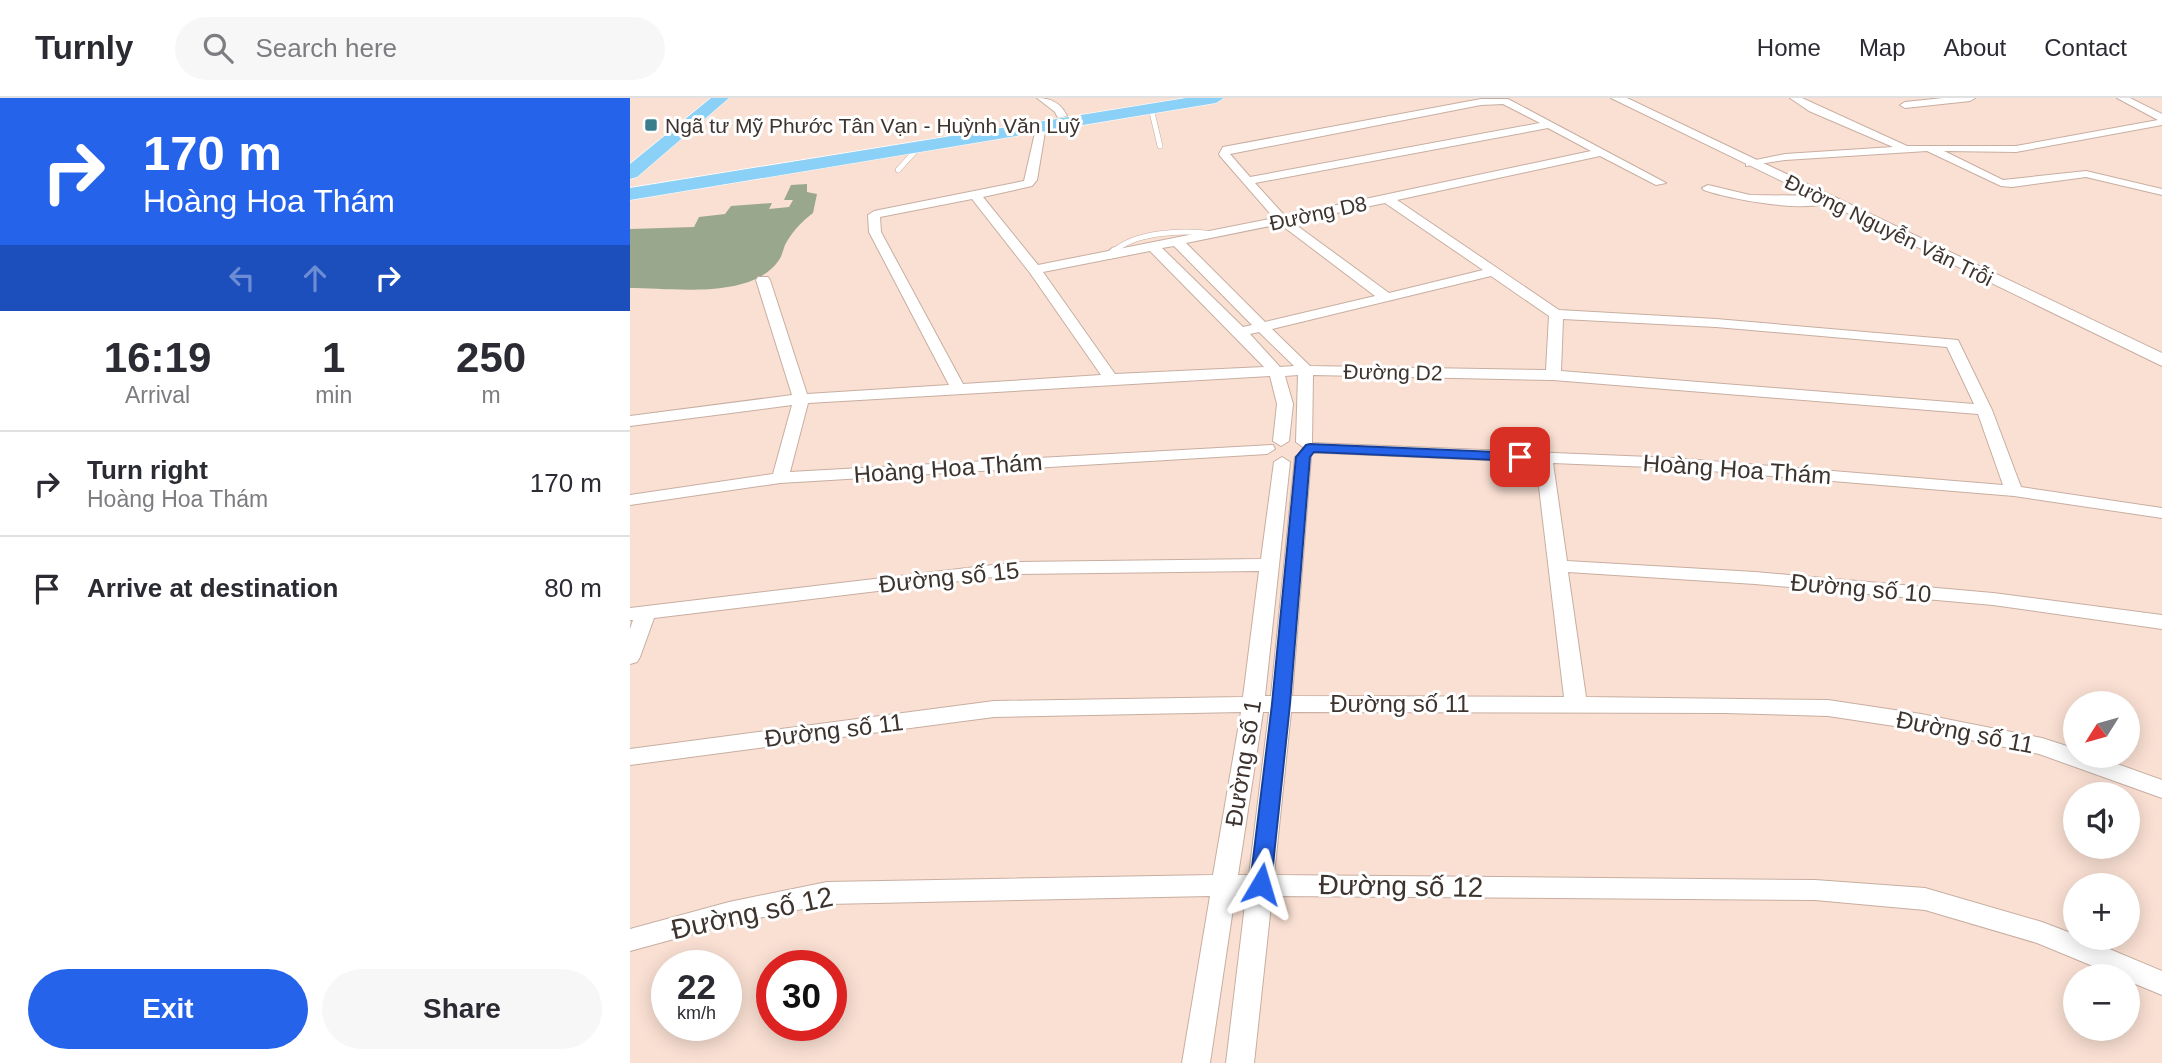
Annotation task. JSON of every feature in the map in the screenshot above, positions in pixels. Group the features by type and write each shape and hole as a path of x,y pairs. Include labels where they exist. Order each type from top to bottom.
{"main road":[{"path":"630,153 698,98"},
{"path":"630,173 721,98"},
{"path":"630,185 1173,98"},
{"path":"630,194 1216,98"}],"street":[{"path":"1042,98 1059,110 1062,117"},
{"name":"Đường Nguyễn Văn Trỗi","path":"1617,98 2162,360"},
{"path":"1795,98 1813,109 1907,149"},
{"path":"1905,105 1970,98"},
{"path":"2122,98 2162,120"},
{"path":"1386,297 1282,220 1245,181 1224,153 1227,149 1493,101 1506,102 1660,183"},
{"path":"1750,164 1785,157 1921,148 2016,149 2162,120"},
{"path":"1245,181 1548,125"},
{"path":"958,388 875,232 874,215 1017,188 1031,180 1041,126"},
{"path":"1921,148 1933,150 2001,183 2012,184 2086,174 2162,192"},
{"name":"Đường D8","path":"1035,271 1602,152"},
{"path":"1708,188 1728,195 1798,203 1827,200"},
{"path":"976,196 1035,271 1111,379"},
{"path":"1387,199 1556,314 1716,323 1953,343 1984,410 2014,491"},
{"path":"1177,242 1207,275 1264,325 1306,370 1291,450"},
{"path":"1153,247 1276,371 1285,404 1291,450"},
{"path":"1240,332 1492,272"},
{"path":"1188,280 1207,275"},
{"path":"763,280 801,399 780,478"},
{"path":"1553,375 1556,314"},
{"name":"Đường D2","path":"630,421 801,399 1111,379 1306,370 1553,375 1984,410"},
{"name":"Hoàng Hoa Thám","path":"630,500 780,478 1291,450 1674,463 2014,491 2162,513"},
{"name":"Đường số 1","path":"1196,1063 1253,704 1269,565 1291,450"},
{"name":"Đường số 1","path":"1240,1063 1281,704 1291,450"},
{"path":"1544,458 1576,703"},
{"name":"Đường số 15","path":"638,613 1018,568 1269,565"},
{"name":"Đường số 10","path":"1559,566 1755,578 1967,597 2162,622"},
{"path":"630,657 638,613"},
{"name":"Đường số 11","path":"630,757 994,709 1253,704 1576,703 1828,708 1921,722 2042,746 2162,789"},
{"name":"Đường số 12","path":"630,940 729,913 827,893 1261,884 1815,890 1924,899 2042,933 2162,984"}],"lane":[{"path":"1151,108 1160,146"},
{"path":"898,170 919,147"},
{"path":"1110,255 1122,242 1185,230 1215,234"}],"green space":[{"path":"807,184 807,192 817,194 813,213 794,232 779,260 767,273 750,281 710,289 630,288 630,229 694,227 699,217 725,214 731,206 772,203 769,209 789,207 793,200 784,200 791,185"}],"place":[{"name":"Ngã tư Mỹ Phước Tân Vạn - Huỳnh Văn Luỹ","path":"651,125"}],"route":[{"path":"1261,884 1281,704 1303,457 1310,452 1310,448 1520,457"}]}
